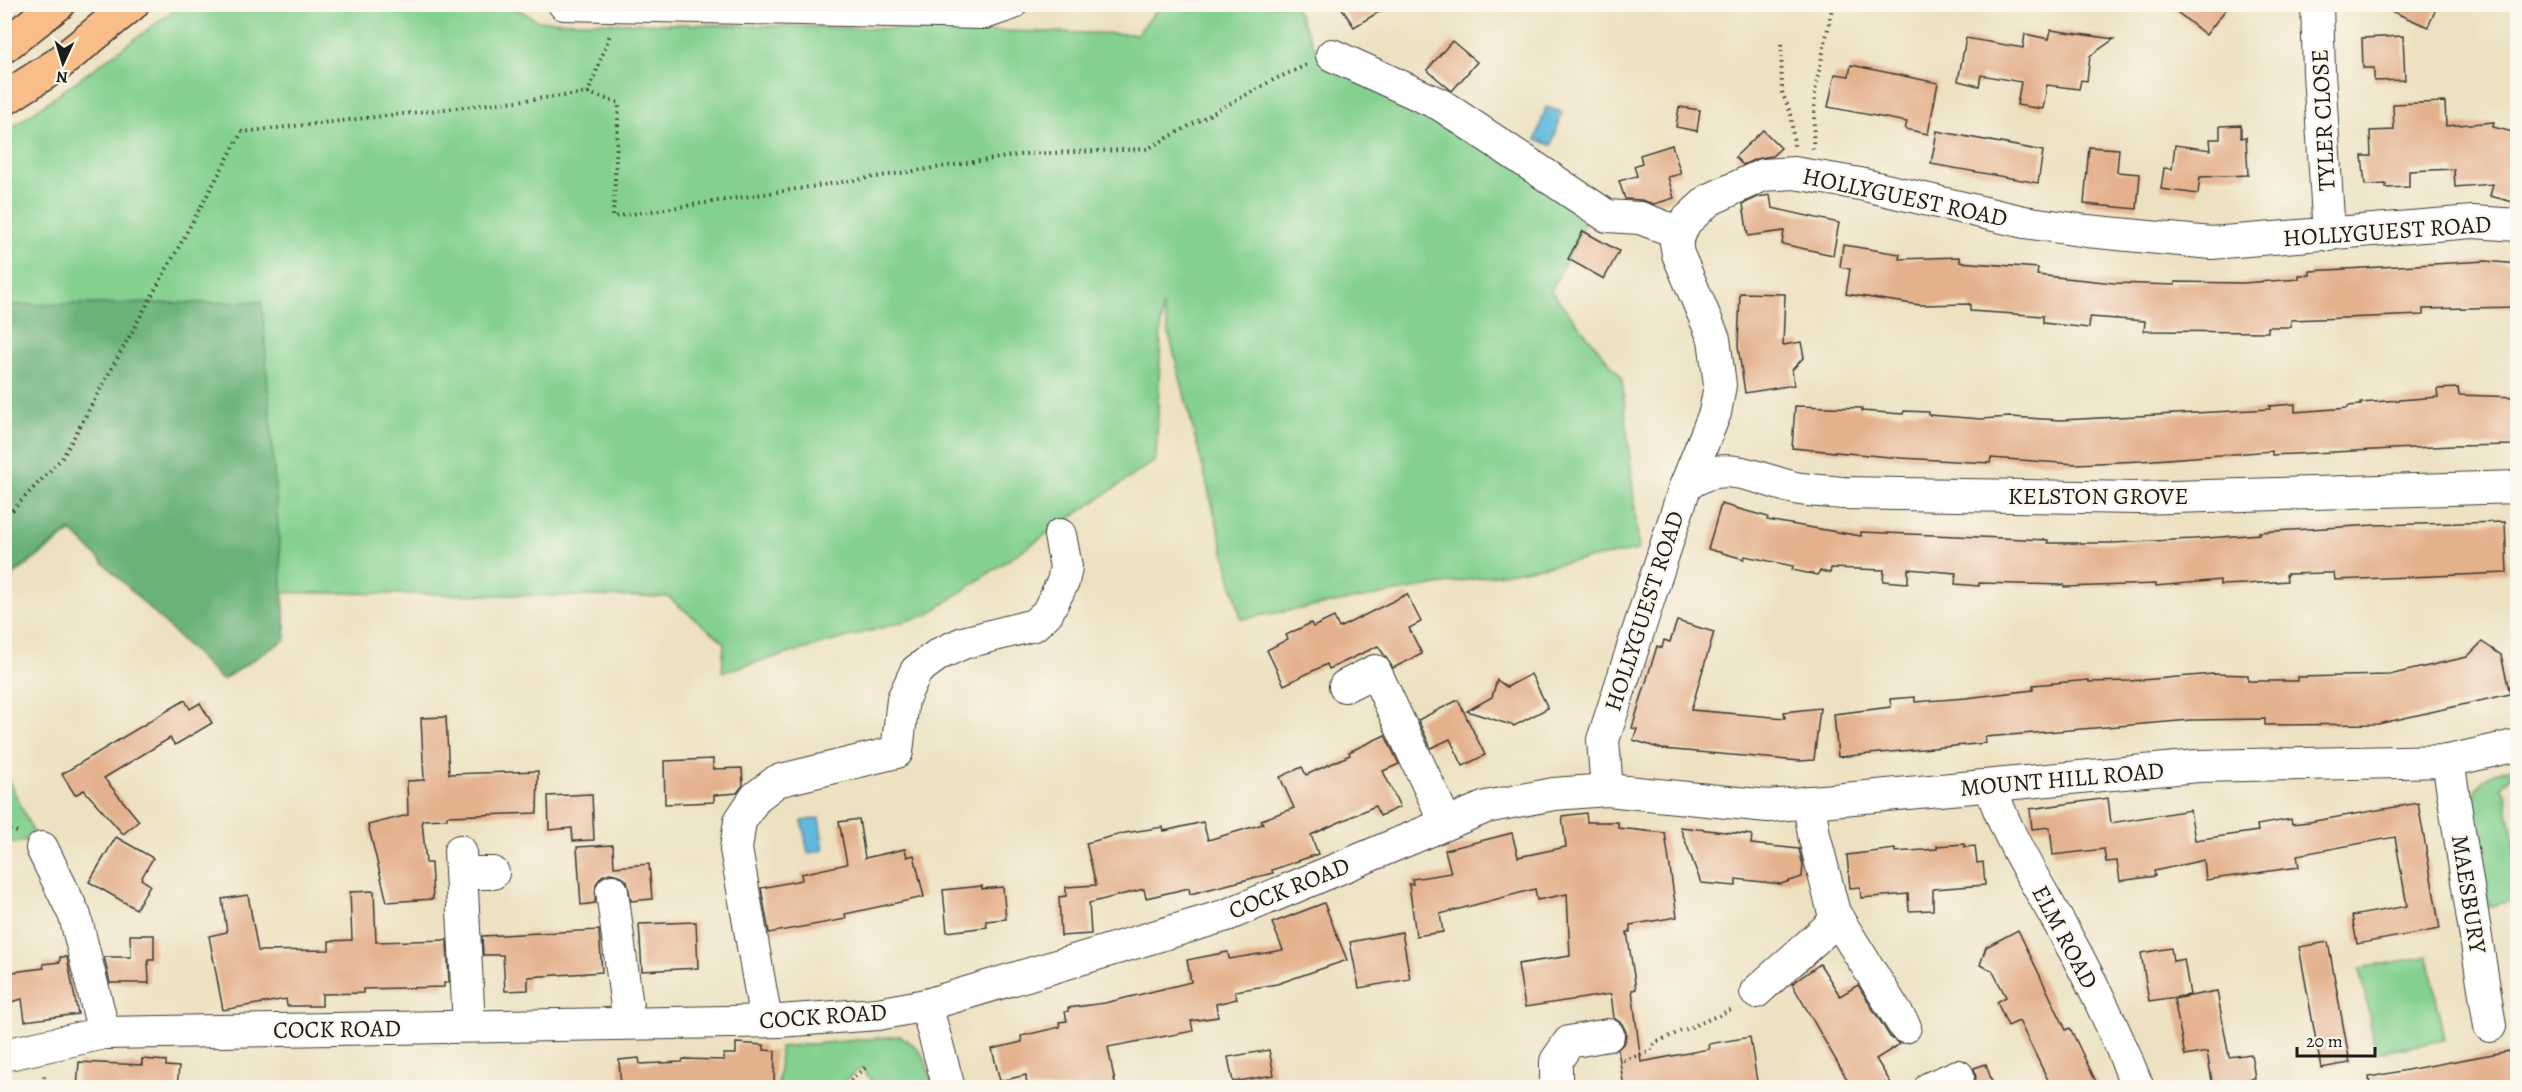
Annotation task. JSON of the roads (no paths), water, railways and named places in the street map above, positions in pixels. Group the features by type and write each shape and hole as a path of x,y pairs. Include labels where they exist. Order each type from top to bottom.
{"highway":[{"path":"4,46 58,4"},
{"path":"4,99 57,65 132,4"}],"street":[{"path":"564,4 984,13 1011,4"},
{"name":"TYLER CLOSE","path":"2317,4 2329,235"},
{"path":"1332,54 1441,105 1606,216 1640,218 1680,233"},
{"name":"HOLLYGUEST ROAD","path":"1607,789 1603,740 1685,487 1715,413 1720,385 1714,339 1678,254 1677,243 1690,216 1709,200 1763,176 1805,175 1860,184 2024,222 2087,231 2211,243 2473,222 2517,225"},
{"name":"KELSTON GROVE","path":"1685,487 1698,475 1720,470 1750,474 1796,488 1854,493 2138,498 2517,487"},
{"path":"766,1021 736,849 740,821 756,797 777,781 897,752 903,699 916,671 939,654 963,643 1034,625 1047,613 1063,582 1066,567 1060,535"},
{"path":"1345,686 1375,671 1446,823"},
{"name":"MOUNT HILL ROAD","path":"1607,789 1768,806 2198,766 2448,761 2517,745"},
{"name":"MAESBURY","path":"2448,761 2490,1026"},
{"name":"ELM ROAD","path":"1991,787 2001,818 2065,934 2126,1058 2138,1088"},
{"name":"COCK ROAD","path":"4,1055 104,1033 766,1021 878,1014 926,1005 1227,915 1486,807 1554,794 1607,789"},
{"path":"1809,802 1814,835 1834,913 1905,1028"},
{"path":"42,848 75,916 104,1033"},
{"path":"469,1026 460,862 493,873"},
{"path":"612,891 629,1023"},
{"path":"1756,992 1838,919"},
{"path":"926,1005 949,1088"},
{"path":"1556,1088 1556,1061 1569,1042 1613,1048"}],"water":[{"path":"1546,107 1562,112 1552,145 1536,140"},
{"path":"819,818 824,850 808,853 802,821"}]}
